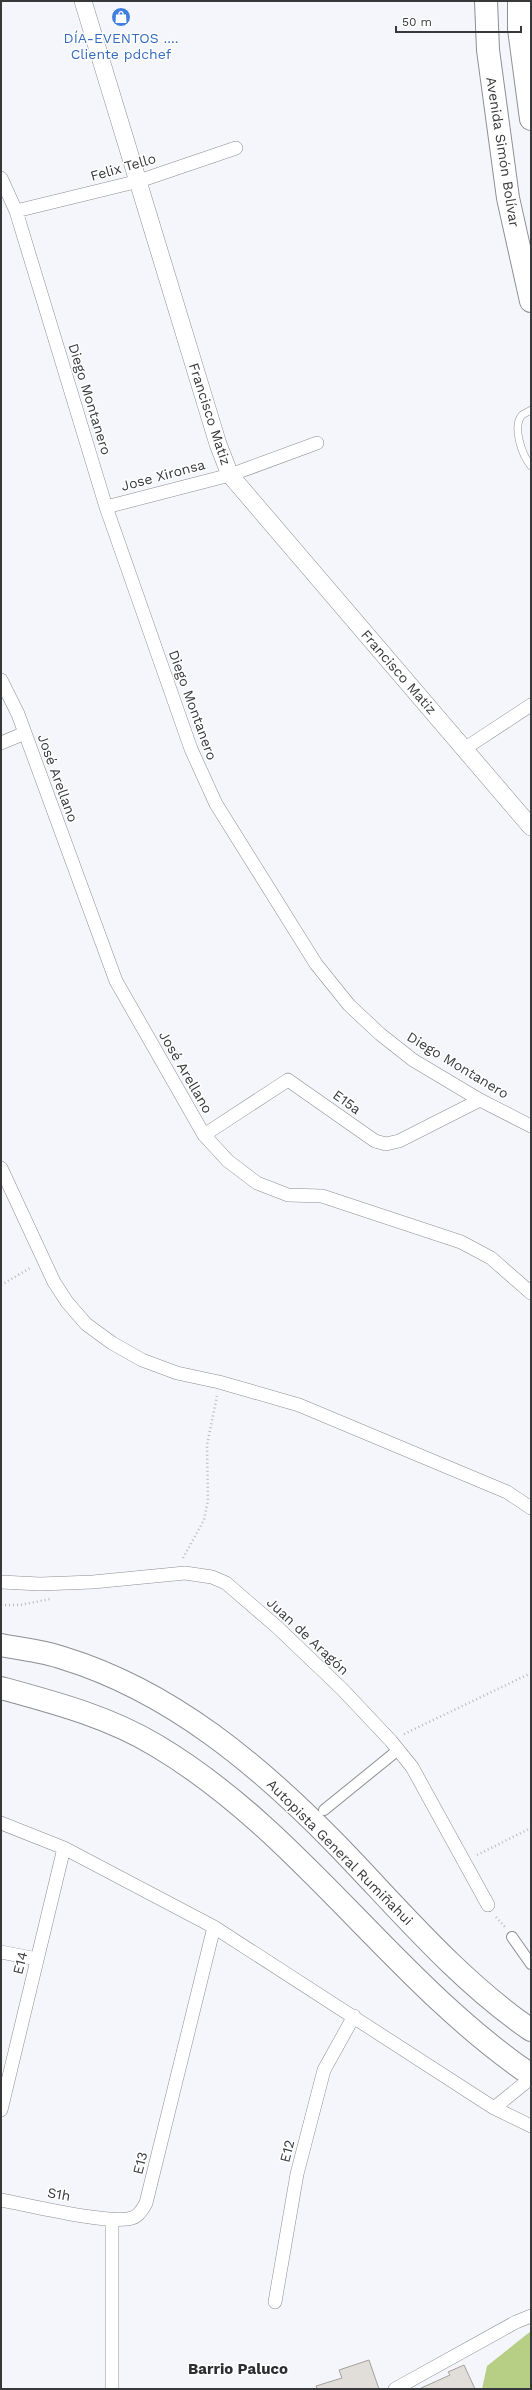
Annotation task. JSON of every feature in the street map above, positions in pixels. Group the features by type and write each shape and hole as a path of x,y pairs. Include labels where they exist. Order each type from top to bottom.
{"highway":[{"name":"Avenida Simón Bolívar","path":"486,1 488,50 508,198 531,301"},
{"path":"519,1 519,29 531,119"},
{"name":"Autopista General Rumiñahui","path":"1,1645 62,1657 110,1675 161,1701 233,1749 296,1804 464,1976 531,2030"},
{"path":"1,1688 102,1718 157,1746 206,1778 258,1822 442,2003 495,2050 531,2076"}],"street":[{"name":"Francisco Matiz","path":"83,1 218,444 230,474 531,827"},
{"name":"Felix Tello","path":"16,211 139,181 236,148"},
{"name":"Diego Montanero","path":"1,178 16,211 106,507 203,778 216,804 316,964 349,1005 380,1034 413,1060 480,1100 531,1126"},
{"name":"Jose Xironsa","path":"106,507 230,474 318,444"},
{"name":"José Arellano","path":"1,680 25,733 116,981 204,1135 228,1161 257,1183 288,1195 322,1196 461,1242 491,1258 531,1293"},
{"path":"464,749 531,705"},
{"path":"1,743 25,733"},
{"name":"E15a","path":"204,1135 288,1080 375,1141 386,1144 399,1141 480,1100"},
{"path":"1,1168 44,1260 67,1302 86,1324 112,1343 142,1360 177,1373 219,1382 299,1405 508,1492 531,1508"},
{"name":"Juan de Aragón","path":"1,1582 40,1584 92,1582 173,1574 198,1574 212,1577 232,1588 283,1632 395,1746 412,1767 488,1905"},
{"path":"324,1810 395,1746"},
{"path":"1,1823 64,1848 214,1927 354,2016 494,2108 531,2126"},
{"name":"E14","path":"1,2110 5,2074 37,1959 64,1848"},
{"name":"E13","path":"112,2220 132,2218 141,2212 146,2203 214,1927"},
{"path":"512,1937 531,1964"},
{"path":"1,1952 37,1959"},
{"name":"E12","path":"274,2302 297,2174 324,2070 354,2016"},
{"path":"494,2108 531,2076"},
{"name":"S1h","path":"1,2200 112,2220"},
{"path":"112,2220 112,2389"},
{"path":"395,2389 516,2322 531,2316"}],"lane":[{"path":"531,410 522,415 517,427 526,460 531,466"}],"path":[{"path":"1,1285 44,1260"},
{"path":"173,1574 204,1520 208,1500 207,1445 219,1382"},
{"path":"395,1746 531,1673"},
{"path":"464,1861 531,1828"},
{"path":"488,1905 512,1937"}],"green space":[{"path":"531,2331 531,2389 482,2389 487,2366"}],"building":[{"path":"369,2360 379,2389 317,2389 316,2386 342,2378 339,2370"},
{"path":"464,2365 475,2389 419,2389 450,2375 448,2372"}],"place":[{"name":"DÍA-EVENTOS .... Cliente pdchef","path":"121,17"}],"district":[{"name":"Barrio Paluco","path":"238,2369"}]}
